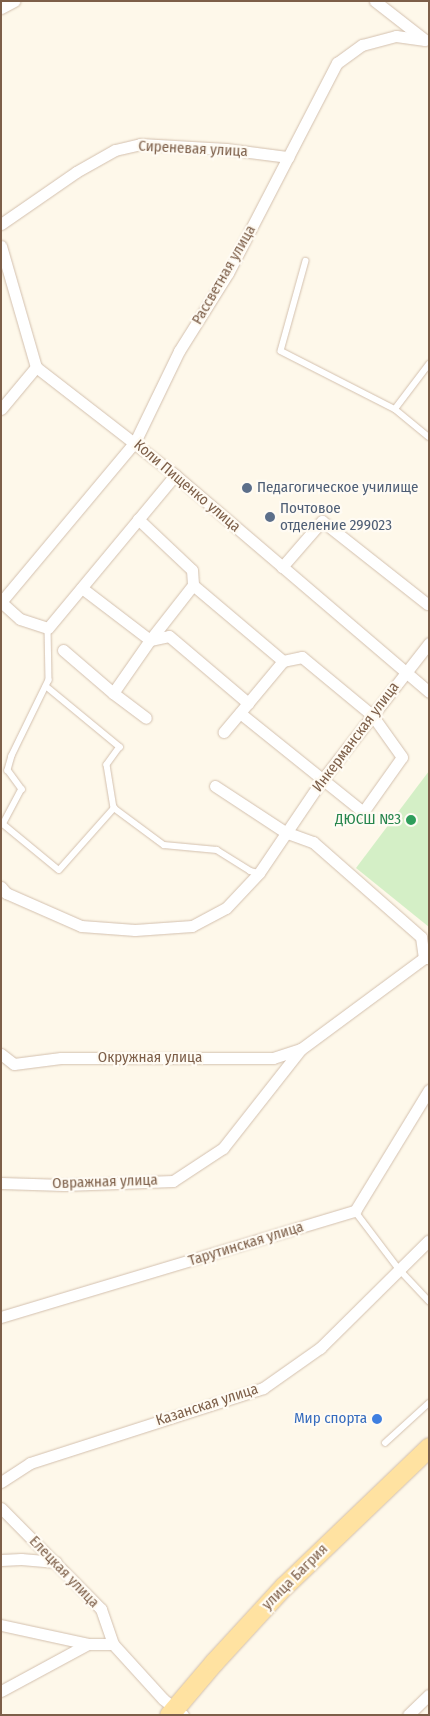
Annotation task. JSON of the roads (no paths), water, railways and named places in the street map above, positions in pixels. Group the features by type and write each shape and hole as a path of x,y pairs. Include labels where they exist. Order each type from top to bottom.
{"main road":[{"name":"улица Багрия","path":"176,1712 214,1662 284,1586 429,1447"}],"street":[{"path":"1,8 14,1"},
{"name":"Рассветная улица","path":"375,1 427,41"},
{"name":"Рассветная улица","path":"1,602 135,442 179,351 228,273 336,63 362,45 396,36 427,41"},
{"name":"Сиреневая улица","path":"1,224 76,172 115,150 140,144 226,149 288,157"},
{"path":"1,246 36,368 1,409"},
{"name":"Коли Пищенко улица","path":"36,368 135,442 429,692"},
{"path":"1,602 20,619 48,628 175,475"},
{"path":"113,693 150,640 193,585 192,570 138,519"},
{"path":"282,567 322,522 428,604"},
{"path":"193,585 283,661"},
{"path":"82,588 150,640 169,636 248,703"},
{"name":"Инкерманская улица","path":"285,832 322,780 429,643"},
{"path":"63,650 113,693 146,718"},
{"path":"224,732 283,661 302,657 372,715 402,757 363,812 240,713"},
{"path":"215,786 285,832 314,842 421,937 426,958 301,1049"},
{"path":"1,888 81,926 135,930 192,926 226,908 260,873 285,832"},
{"name":"Окружная улица","path":"1,1054 14,1064 61,1058 273,1058 301,1049"},
{"name":"Овражная улица","path":"1,1183 64,1184 173,1181 223,1148 301,1049"},
{"path":"355,1211 429,1090"},
{"name":"Тарутинская улица","path":"1,1317 355,1211"},
{"name":"Казанская улица","path":"1,1482 30,1463 262,1388 320,1348 429,1240"},
{"name":"Елецкая улица","path":"1,1508 101,1609 113,1644 176,1712"},
{"path":"1,1560 21,1559 56,1562"},
{"path":"1,1625 88,1644 113,1644"},
{"path":"1,1691 88,1644"},
{"path":"408,1715 429,1695"}],"lane":[{"path":"306,261 281,351 395,409 429,437"},
{"path":"395,409 429,364"},
{"path":"48,628 49,680 12,756 8,770 22,789 2,824 59,870 114,808"},
{"path":"46,686 120,747 107,765 114,808 164,845 217,850 250,870 260,873"},
{"path":"355,1211 399,1269 429,1301"},
{"path":"385,1443 429,1403"}],"place":[{"name":"Педагогическое училище","path":"247,488"},
{"name":"Почтовое отделение 299023","path":"270,517"},
{"name":"ДЮСШ №3","path":"411,820"},
{"name":"Мир спорта","path":"377,1419"}]}
